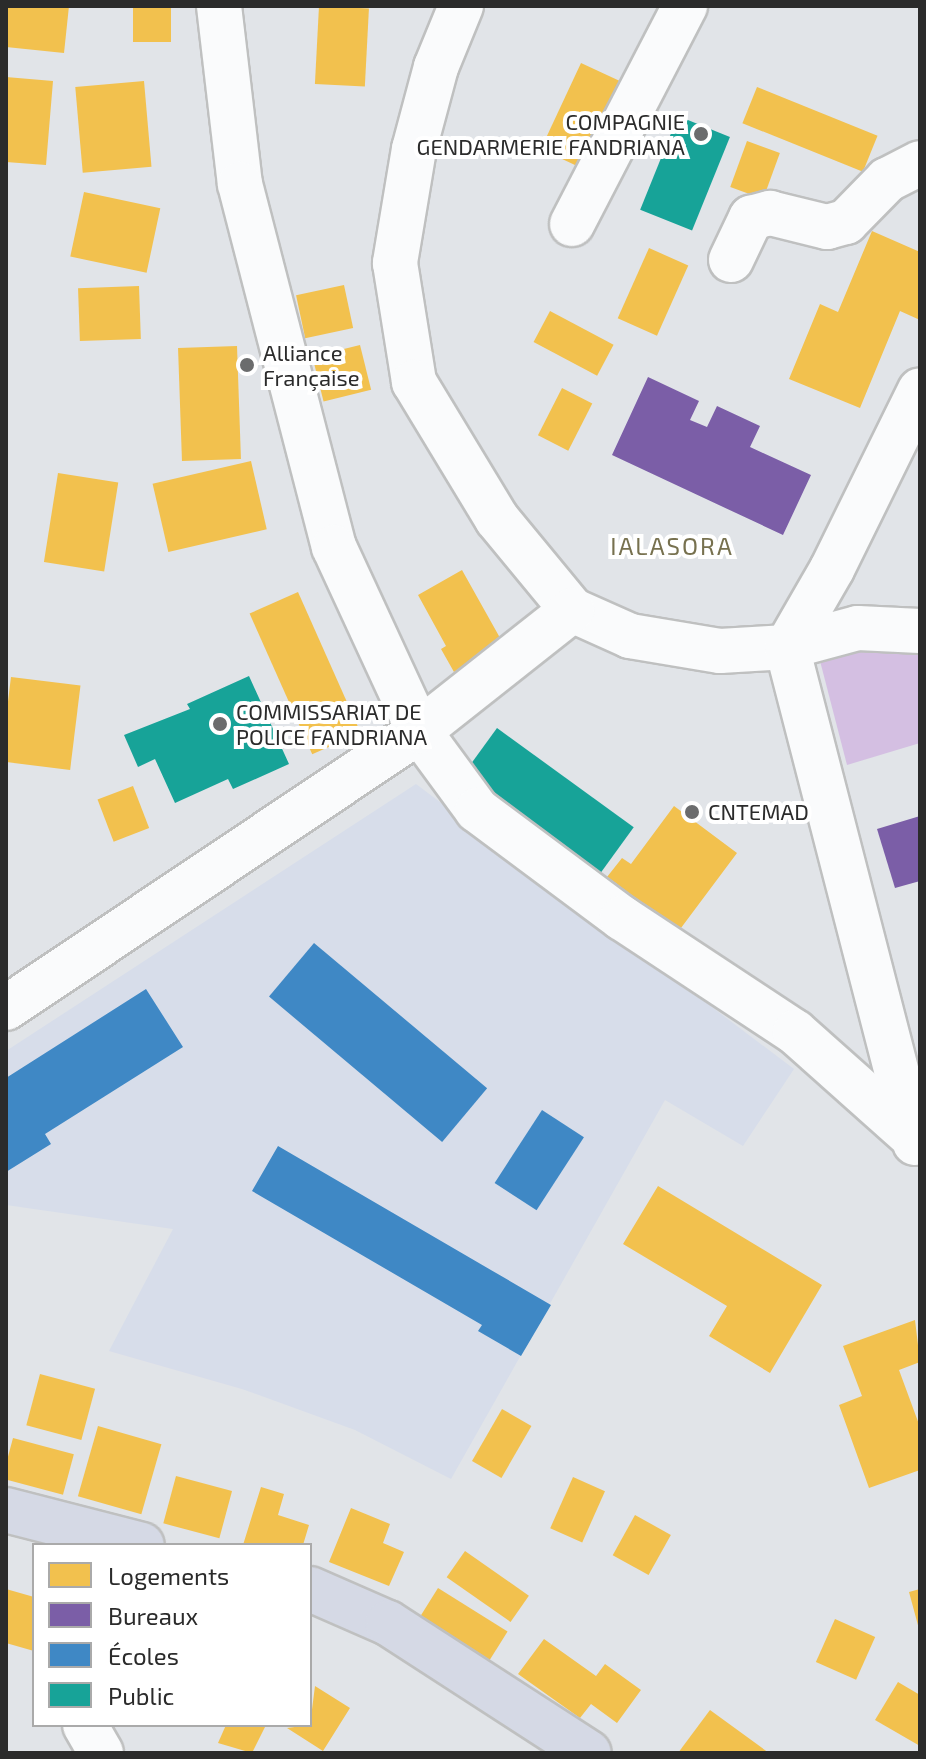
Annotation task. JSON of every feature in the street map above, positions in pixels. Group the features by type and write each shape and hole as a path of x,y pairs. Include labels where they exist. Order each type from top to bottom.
{"main road":[{"path":"6,1510 130,1543"},
{"path":"312,1590 388,1623 589,1753"}],"street":[{"path":"219,6 240,184 334,547 419,731 477,810 622,918 795,1032 917,1149"},
{"path":"461,6 436,67 414,149 395,263 414,382 497,519 572,610 630,636 720,651 787,647 858,628 920,631"},
{"path":"572,224 685,6"},
{"path":"731,260 751,218 770,213 827,227 846,222 887,180 920,163"},
{"path":"917,1149 787,647 920,390"},
{"path":"6,1008 419,731 572,610"},
{"path":"86,1727 101,1753"}],"shaded area":[{"path":"920,644 920,743 847,765 819,657 846,646"},
{"path":"416,784 794,1069 743,1146 665,1100 451,1479 355,1430 242,1389 109,1351 173,1229 6,1205 6,1051"}],"building: Logements":[{"path":"6,6 69,6 64,53 6,47"},
{"path":"133,6 171,6 171,42 133,42"},
{"path":"319,6 369,9 365,87 315,84"},
{"path":"581,63 624,83 583,169 541,149"},
{"path":"6,77 53,81 46,165 6,162"},
{"path":"144,81 151,167 83,173 75,87"},
{"path":"757,87 878,136 863,172 742,123"},
{"path":"747,141 780,153 763,199 730,187"},
{"path":"84,192 160,208 147,273 70,257"},
{"path":"872,231 920,252 920,320 900,311 860,408 789,379 820,304 838,312"},
{"path":"649,248 688,265 657,336 618,318"},
{"path":"344,285 353,328 305,338 296,295"},
{"path":"139,286 141,339 80,341 78,288"},
{"path":"550,311 614,345 597,376 534,342"},
{"path":"360,345 371,390 324,401 312,357"},
{"path":"237,346 241,459 182,461 178,348"},
{"path":"562,388 592,403 568,451 538,435"},
{"path":"251,461 267,529 168,552 153,484"},
{"path":"58,473 118,483 104,571 44,562"},
{"path":"462,570 504,645 454,672 441,649 446,646 418,595"},
{"path":"298,592 361,733 312,754 250,614"},
{"path":"11,677 80,686 70,770 6,762 6,718"},
{"path":"133,786 149,828 114,842 98,800"},
{"path":"674,806 737,853 675,936 612,890 617,884 607,877 622,858 631,864"},
{"path":"658,1186 822,1285 770,1373 709,1336 727,1306 623,1244"},
{"path":"915,1320 920,1362 899,1370 920,1427 920,1470 869,1488 839,1405 862,1396 843,1346"},
{"path":"40,1374 95,1389 81,1440 26,1425"},
{"path":"502,1409 531,1426 501,1478 472,1461"},
{"path":"98,1426 161,1444 141,1514 78,1496"},
{"path":"13,1438 74,1454 63,1495 6,1480 6,1464"},
{"path":"176,1476 232,1491 219,1538 163,1523"},
{"path":"573,1477 605,1491 582,1542 550,1528"},
{"path":"261,1487 284,1494 278,1515 309,1525 304,1543 244,1543"},
{"path":"351,1508 390,1524 383,1543 404,1552 389,1586 329,1562"},
{"path":"635,1515 671,1535 649,1575 613,1555"},
{"path":"465,1551 529,1596 511,1622 447,1577"},
{"path":"438,1588 508,1631 486,1666 416,1623"},
{"path":"6,1589 32,1596 32,1650 6,1643"},
{"path":"920,1589 920,1629 919,1629 909,1592"},
{"path":"835,1619 875,1637 856,1680 816,1662"},
{"path":"544,1639 596,1676 605,1664 641,1690 617,1723 591,1704 580,1718 518,1674"},
{"path":"898,1682 920,1695 920,1746 875,1720"},
{"path":"315,1686 350,1708 323,1751 287,1728 312,1727"},
{"path":"710,1710 769,1753 678,1753"},
{"path":"225,1727 265,1727 252,1753 218,1743"}],"building: Bureaux":[{"path":"648,377 699,401 690,420 707,427 717,406 760,426 750,447 811,475 783,535 612,455"},
{"path":"920,816 920,881 895,888 877,829"}],"building: Écoles":[{"path":"314,943 487,1088 442,1142 269,997"},
{"path":"146,989 183,1047 45,1134 51,1144 6,1172 6,1078"},
{"path":"542,1110 584,1137 537,1210 495,1183"},
{"path":"278,1146 551,1305 521,1356 478,1331 482,1325 252,1191"}],"building: Public":[{"path":"678,116 730,137 692,231 640,210"},
{"path":"249,676 289,764 233,789 228,779 175,803 155,759 138,767 124,735 190,709 187,704"},
{"path":"497,728 634,827 597,877 461,778"}],"place":[{"name":"COMPAGNIE GENDARMERIE FANDRIANA","path":"701,134"},
{"name":"Alliance Française","path":"247,365"},
{"name":"COMMISSARIAT DE POLICE FANDRIANA","path":"220,724"},
{"name":"CNTEMAD","path":"692,812"}],"district":[{"name":"IALASORA","path":"672,546"}]}
